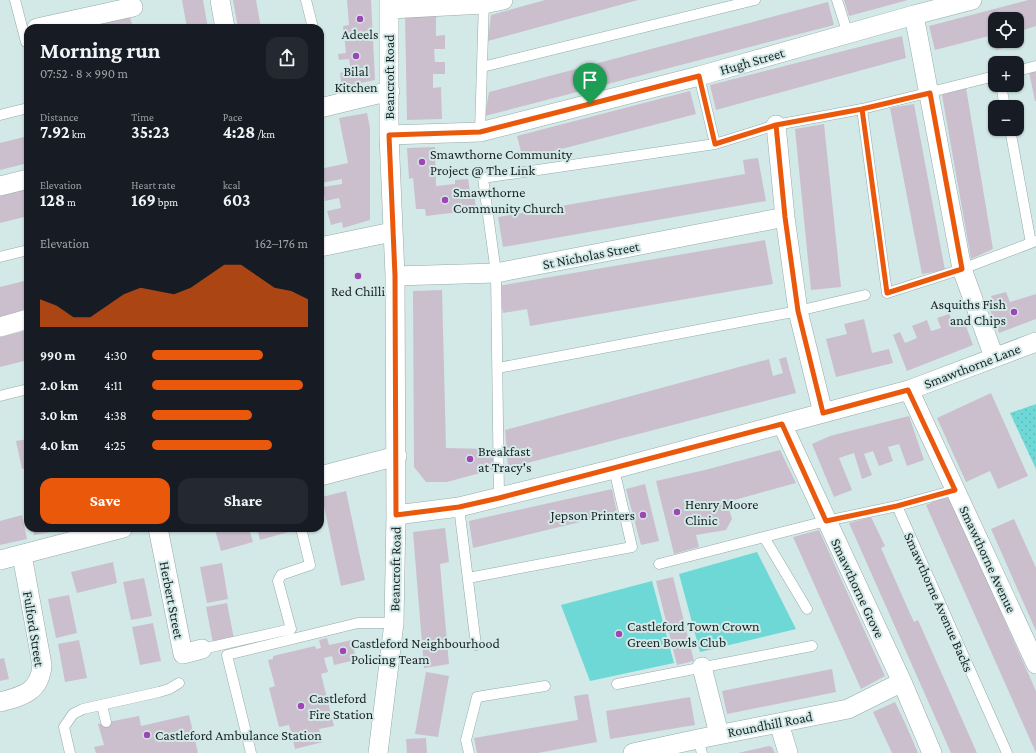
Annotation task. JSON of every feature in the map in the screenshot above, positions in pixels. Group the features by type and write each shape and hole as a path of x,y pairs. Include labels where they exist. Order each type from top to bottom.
{"street":[{"path":"220,0 224,24"},
{"path":"389,4 484,2 502,0"},
{"name":"Hugh Street","path":"389,135 480,132 699,76 972,0"},
{"name":"Beancroft Road","path":"378,753 394,622 396,515 395,276 389,135 389,4"},
{"path":"54,24 87,8 133,7"},
{"path":"914,15 930,93 962,269 994,358"},
{"path":"324,107 390,91"},
{"path":"776,125 785,217 798,311 823,413"},
{"path":"0,186 24,180"},
{"name":"St Nicholas Street","path":"395,276 496,273 785,217"},
{"path":"324,246 392,232"},
{"path":"0,326 24,320"},
{"name":"Smawthorne Lane","path":"396,515 459,507 499,498 823,413 908,390 1036,342"},
{"name":"Smawthorne Avenue","path":"908,390 1036,664"},
{"name":"Smawthorne Grove","path":"782,424 902,682 932,753"},
{"path":"324,475 396,456"},
{"path":"0,560 22,555 97,532"},
{"name":"Herbert Street","path":"159,532 183,654 202,649"},
{"name":"Fulford Street","path":"0,702 22,696 30,691 41,676 42,665 22,555"},
{"path":"702,667 719,734"},
{"name":"Roundhill Road","path":"633,753 700,746 719,734 848,709 902,682"},
{"path":"779,723 788,753"}],"lane":[{"path":"15,0 26,24"},
{"path":"306,0 312,24"},
{"path":"482,67 755,0"},
{"path":"837,0 848,34"},
{"path":"480,132 484,2"},
{"path":"1024,69 1036,66"},
{"path":"699,76 715,144"},
{"path":"499,498 496,273 484,178 715,144 776,125 862,109 988,78"},
{"path":"0,115 24,109"},
{"path":"862,109 887,293 962,269 1034,242 1011,136"},
{"path":"0,257 24,251"},
{"path":"498,368 798,311 865,295"},
{"path":"0,396 24,390"},
{"path":"468,578 632,547 614,468"},
{"path":"659,564 826,521 897,506 955,490"},
{"name":"Smawthorne Avenue Backs","path":"897,506 1007,753"},
{"path":"459,507 476,645"},
{"path":"202,649 291,629 278,581 281,575 310,565 302,532"},
{"path":"764,537 807,609"},
{"path":"251,753 226,655 358,622 394,622"},
{"path":"617,684 812,646"},
{"path":"70,753 64,727 73,714 83,709 159,692 179,683"},
{"path":"469,753 466,740 477,697 545,686"},
{"path":"102,705 106,722"}],"shaded area":[{"path":"1036,404 1036,469 1010,413"},
{"name":"Castleford Town Crown Green Bowls Club","path":"757,552 796,629 700,652 679,574"},
{"name":"Castleford Town Crown Green Bowls Club","path":"652,581 674,663 590,681 561,605"}],"building":[{"path":"182,0 203,0 207,24 186,24"},
{"path":"233,0 256,0 260,24 237,24"},
{"path":"347,0 371,0 375,80 342,87 340,73 351,71 349,59 339,60 338,54 346,53 343,26 349,25"},
{"path":"545,0 638,0 488,41 491,15"},
{"path":"844,0 908,0 849,16"},
{"path":"1028,0 1036,0 1036,26 1024,30 1024,12 988,12 988,36 935,50 929,26"},
{"path":"828,2 834,25 485,116 489,92"},
{"path":"405,15 436,15 436,36 445,35 445,49 434,49 435,62 445,62 445,74 433,74 433,88 441,87 442,119 407,120"},
{"path":"119,17 120,20 130,17 132,24 101,24 101,21"},
{"path":"902,36 906,58 716,110 710,85"},
{"path":"1036,70 1036,101 1035,101 1029,72"},
{"path":"966,88 993,249 971,259 942,95"},
{"path":"690,91 696,114 523,159 517,136"},
{"path":"914,104 945,270 922,274 890,108"},
{"path":"367,113 370,128 370,220 343,228 342,222 331,225 327,211 341,208 339,198 325,201 324,194 324,187 342,184 342,179 324,182 324,168 348,163 339,118"},
{"path":"824,124 841,287 811,290 795,129"},
{"path":"24,137 24,164 0,170 0,143"},
{"name":"Smawthorne Community Church","path":"435,147 436,186 455,184 455,180 468,179 470,192 474,191 476,210 426,216 425,209 416,209 413,178 409,179 407,148"},
{"path":"758,158 766,201 503,247 498,217 745,174 743,160"},
{"path":"24,186 24,217 0,223 0,192"},
{"path":"765,240 773,284 530,326 527,309 503,313 498,286"},
{"path":"24,281 24,311 0,317 0,287"},
{"path":"442,290 446,448 491,449 495,469 447,482 426,482 414,467 413,291"},
{"path":"1006,292 1010,302 1036,294 1036,319 999,333 990,310 996,307 991,296"},
{"path":"949,314 953,322 963,318 973,345 907,371 893,335 900,332 905,343 917,338 912,326 927,320 931,331 941,328 937,318"},
{"path":"864,319 872,353 889,349 893,363 836,377 826,339 847,334 844,324"},
{"path":"24,331 24,361 0,367 0,337"},
{"path":"786,357 796,393 508,468 505,430 769,359 773,376 783,373 779,359"},
{"path":"991,393 1028,476 998,489 990,471 966,482 937,418"},
{"path":"909,416 924,460 907,466 899,444 888,447 893,461 879,466 873,451 864,454 872,475 862,479 854,453 839,458 852,490 834,497 812,444 830,436"},
{"path":"24,440 24,469 22,469 16,441"},
{"path":"780,450 796,483 727,502 732,519 726,530 696,535 699,547 674,554 656,481 705,470"},
{"name":"Jepson Printers","path":"645,484 659,541 641,545 626,489"},
{"path":"612,489 617,513 473,548 469,521"},
{"path":"346,491 365,580 341,586 324,506 324,496"},
{"path":"949,495 1036,691 1036,753 926,505"},
{"path":"22,515 24,532 26,532 27,539 0,545 0,521"},
{"path":"871,517 885,546 881,548 909,611 914,622 918,620 977,753 951,753 849,523"},
{"path":"1014,519 1036,568 1036,631 991,529"},
{"path":"445,528 449,562 440,564 449,664 424,668 413,532"},
{"path":"819,530 885,676 861,689 793,537"},
{"path":"34,532 50,532 34,535"},
{"path":"216,532 250,532 253,542 221,551"},
{"path":"258,532 288,532 260,540"},
{"path":"113,562 117,583 77,593 71,572"},
{"path":"222,563 228,599 207,603 200,567"},
{"path":"673,577 694,661 677,665 656,581"},
{"path":"144,578 152,616 131,620 123,582"},
{"path":"69,595 77,633 56,638 48,599"},
{"path":"227,603 234,639 213,643 206,607"},
{"path":"153,623 161,661 140,665 132,627"},
{"name":"Castleford Fire Station","path":"327,638 329,645 352,640 356,660 334,665 332,656 324,658 328,672 321,674 334,726 319,729 323,742 295,749 289,725 279,727 269,688 275,686 268,660 273,659 273,656 315,646 316,649 321,648 319,640"},
{"path":"79,640 87,678 65,682 58,644"},
{"path":"4,658 9,679 0,681 0,659"},
{"path":"832,669 836,692 727,714 722,691"},
{"path":"426,672 449,676 438,737 415,734"},
{"path":"588,694 597,742 538,753 477,753 474,738 578,720 574,696"},
{"path":"690,697 695,725 610,739 606,711"},
{"path":"895,702 918,753 892,753 873,712"},
{"name":"Castleford Ambulance Station","path":"189,715 198,753 96,753 94,747 104,745 98,724 139,716 141,726"},
{"path":"426,738 427,753 407,753 406,739"},
{"path":"769,746 772,747 775,753 738,753"}],"place":[{"name":"Adeels","path":"360,19"},
{"name":"Bilal Kitchen","path":"356,56"},
{"name":"Smawthorne Community Project @ The Link","path":"422,162"},
{"name":"Smawthorne Community Church","path":"445,200"},
{"name":"Red Chilli","path":"358,276"},
{"name":"Asquiths Fish and Chips","path":"1014,312"},
{"name":"Breakfast at Tracy's","path":"470,459"},
{"name":"Henry Moore Clinic","path":"677,512"},
{"name":"Jepson Printers","path":"643,515"},
{"name":"Castleford Town Crown Green Bowls Club","path":"619,634"},
{"name":"Castleford Neighbourhood Policing Team","path":"343,651"},
{"name":"Castleford Fire Station","path":"301,706"},
{"name":"Castleford Ambulance Station","path":"147,735"}],"route":[{"path":"590,104 480,132 389,135 395,276 396,515 459,507 499,498 782,424 826,521 897,506 955,490 908,390 823,413 798,311 785,217 776,125 862,109 887,293 962,269 930,93 862,109 819,117 776,125 715,144 699,76 590,104"}]}
